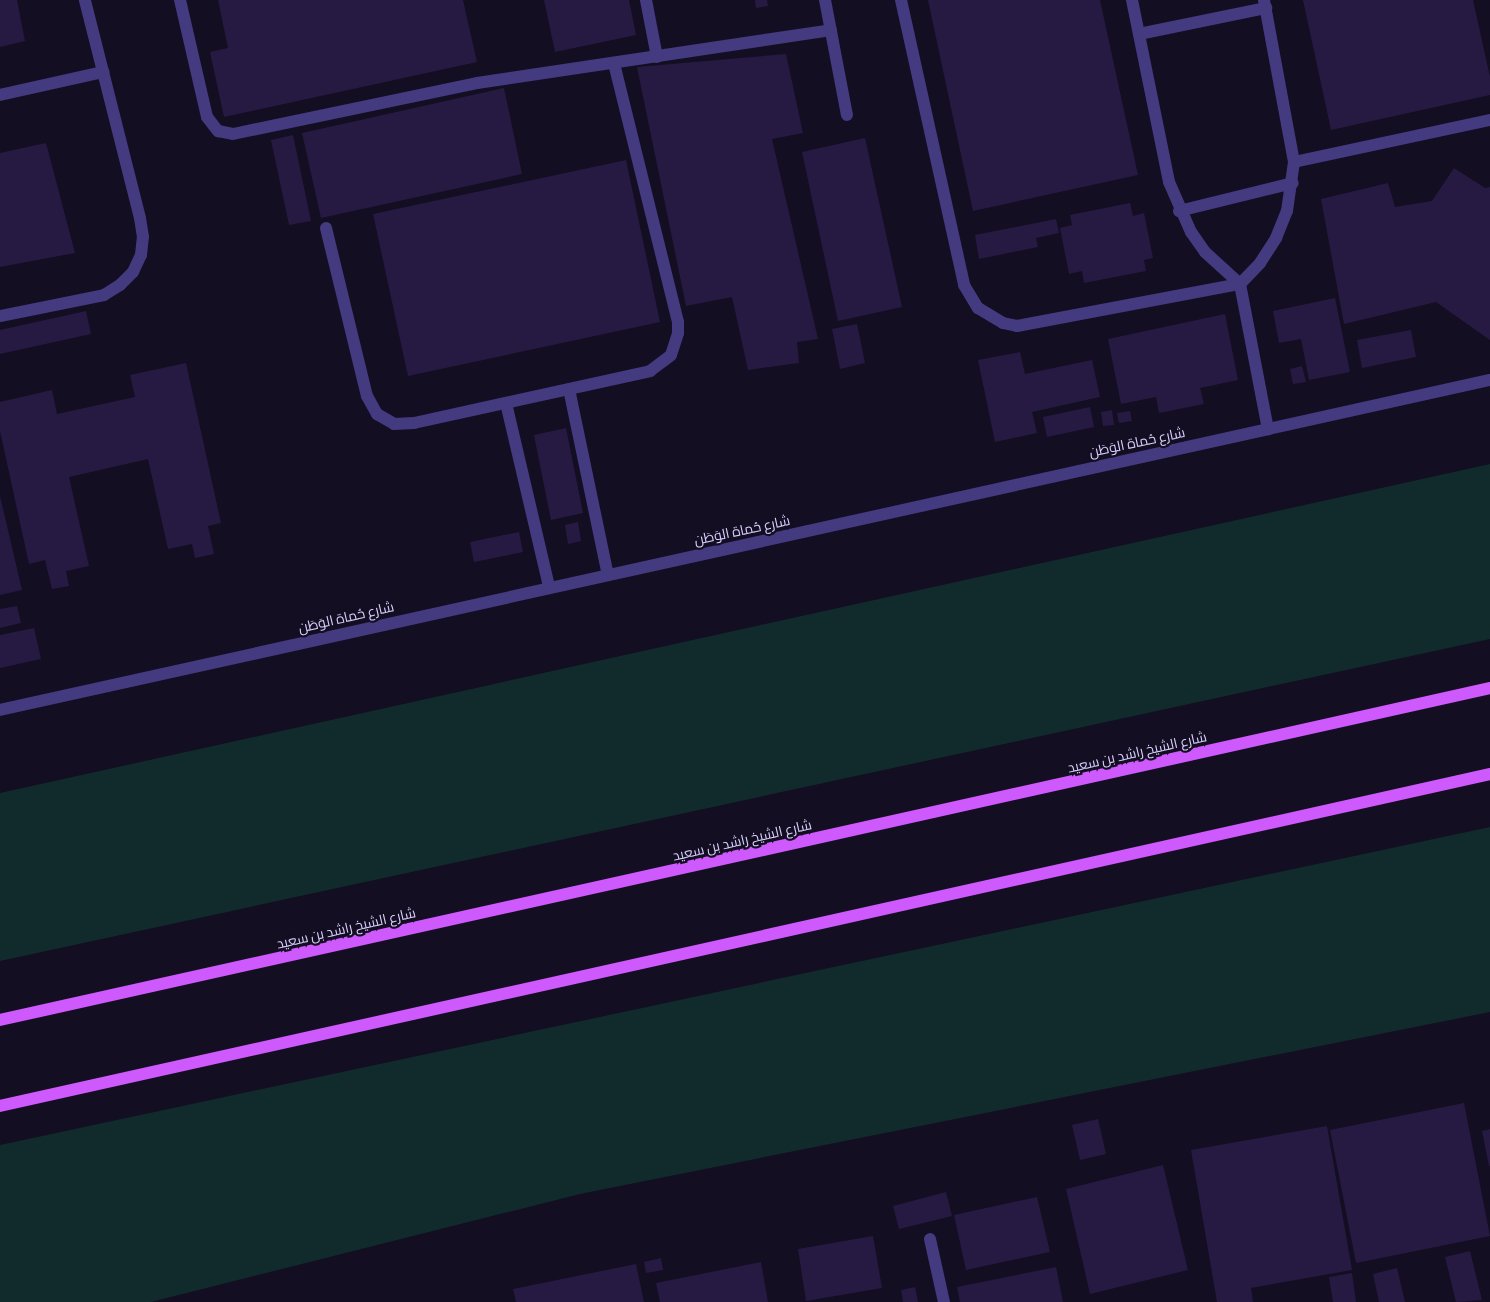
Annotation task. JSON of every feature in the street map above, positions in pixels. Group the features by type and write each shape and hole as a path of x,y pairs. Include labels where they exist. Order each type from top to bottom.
{"main road":[{"name":"شارع الشيخ راشد بن سعيد","path":"0,1020 1490,688"},
{"path":"0,1106 1490,774"}],"street":[{"path":"0,316 104,295 133,272 141,255 143,236 140,218 86,0"},
{"path":"180,0 207,117 211,125 226,134 448,88 831,30"},
{"path":"646,0 657,57"},
{"path":"825,0 847,115"},
{"path":"901,0 964,285 978,308 1003,323 1032,326 1240,284 1276,238 1293,182 1294,162 1265,4 1139,34"},
{"path":"1132,0 1169,182 1179,211 1204,252 1240,284 1268,428"},
{"path":"326,228 367,396 376,414 394,424 404,425 650,371 671,355 678,333 614,63"},
{"path":"0,96 104,72"},
{"path":"1294,162 1490,120"},
{"path":"1179,211 1293,182"},
{"name":"شارع حُماة الوَطَن","path":"0,710 1490,380"},
{"path":"569,389 608,575"},
{"path":"506,403 549,587"},
{"path":"930,1239 944,1302"}],"green space":[{"path":"1490,464 1490,639 0,961 0,793"},
{"path":"1490,827 1490,1012 580,1194 151,1302 0,1302 0,1145"}],"building":[{"path":"0,0 17,0 25,41 0,47"},
{"path":"218,0 463,0 477,62 224,117 210,52 228,48"},
{"path":"544,0 629,0 636,35 555,52"},
{"path":"755,0 767,0 768,6 756,8"},
{"path":"928,0 1100,0 1138,175 973,211"},
{"path":"1303,0 1473,0 1490,77 1490,95 1331,130"},
{"path":"786,54 803,133 772,139 818,339 797,342 799,363 748,370 732,297 686,306 637,67"},
{"path":"504,88 522,174 321,218 302,133"},
{"path":"293,135 311,221 289,225 271,140"},
{"path":"865,138 902,307 838,321 802,152"},
{"path":"46,143 75,253 0,267 0,153"},
{"path":"626,160 660,322 408,376 373,214"},
{"path":"1454,168 1485,188 1490,187 1490,340 1436,302 1344,324 1321,199 1388,183 1395,207 1432,201"},
{"path":"1130,203 1133,216 1144,213 1153,258 1144,260 1146,271 1084,283 1082,271 1069,274 1060,228 1072,225 1070,215"},
{"path":"1056,219 1059,233 1036,238 1038,247 979,259 975,235"},
{"path":"1335,298 1350,372 1309,380 1301,339 1279,343 1273,311"},
{"path":"86,311 91,334 0,354 0,330"},
{"path":"1225,314 1238,380 1200,388 1204,404 1159,413 1156,397 1121,404 1108,339"},
{"path":"857,324 865,363 840,369 832,329"},
{"path":"1411,330 1416,357 1362,368 1357,340"},
{"path":"1020,352 1025,374 1092,360 1100,397 1032,412 1037,433 995,442 978,360"},
{"path":"186,363 221,523 208,526 214,554 195,558 192,544 168,549 148,459 69,477 89,566 66,571 69,586 52,589 45,560 29,564 0,431 0,402 52,390 57,414 135,397 130,375"},
{"path":"1302,366 1306,382 1293,384 1290,369"},
{"path":"1090,407 1094,427 1047,437 1043,417"},
{"path":"1112,410 1114,425 1103,426 1101,412"},
{"path":"1130,411 1132,421 1119,423 1117,413"},
{"path":"566,428 583,513 551,520 534,435"},
{"path":"0,496 22,590 0,595"},
{"path":"578,522 581,541 568,544 565,525"},
{"path":"519,532 523,552 474,562 470,542"},
{"path":"17,606 21,623 0,628 0,609"},
{"path":"34,628 41,659 0,668 0,635"},
{"path":"1464,1103 1490,1236 1356,1263 1330,1130"},
{"path":"1098,1119 1106,1154 1080,1160 1072,1125"},
{"path":"1327,1126 1352,1270 1251,1288 1253,1302 1217,1302 1191,1150"},
{"path":"1490,1129 1490,1166 1489,1166 1482,1131"},
{"path":"1163,1165 1188,1270 1090,1294 1066,1189"},
{"path":"946,1192 952,1216 899,1229 893,1206"},
{"path":"1037,1197 1050,1252 966,1270 954,1215"},
{"path":"873,1236 882,1288 806,1301 798,1249"},
{"path":"1470,1251 1482,1300 1456,1302 1445,1257"},
{"path":"661,1258 663,1270 646,1273 644,1262"},
{"path":"761,1262 768,1302 660,1302 656,1283"},
{"path":"636,1264 644,1302 516,1302 513,1289"},
{"path":"1056,1267 1063,1302 960,1302 957,1287"},
{"path":"1397,1268 1405,1302 1379,1302 1373,1274"},
{"path":"1352,1273 1356,1302 1333,1302 1329,1277"},
{"path":"915,1287 918,1302 903,1302 901,1290"}]}
